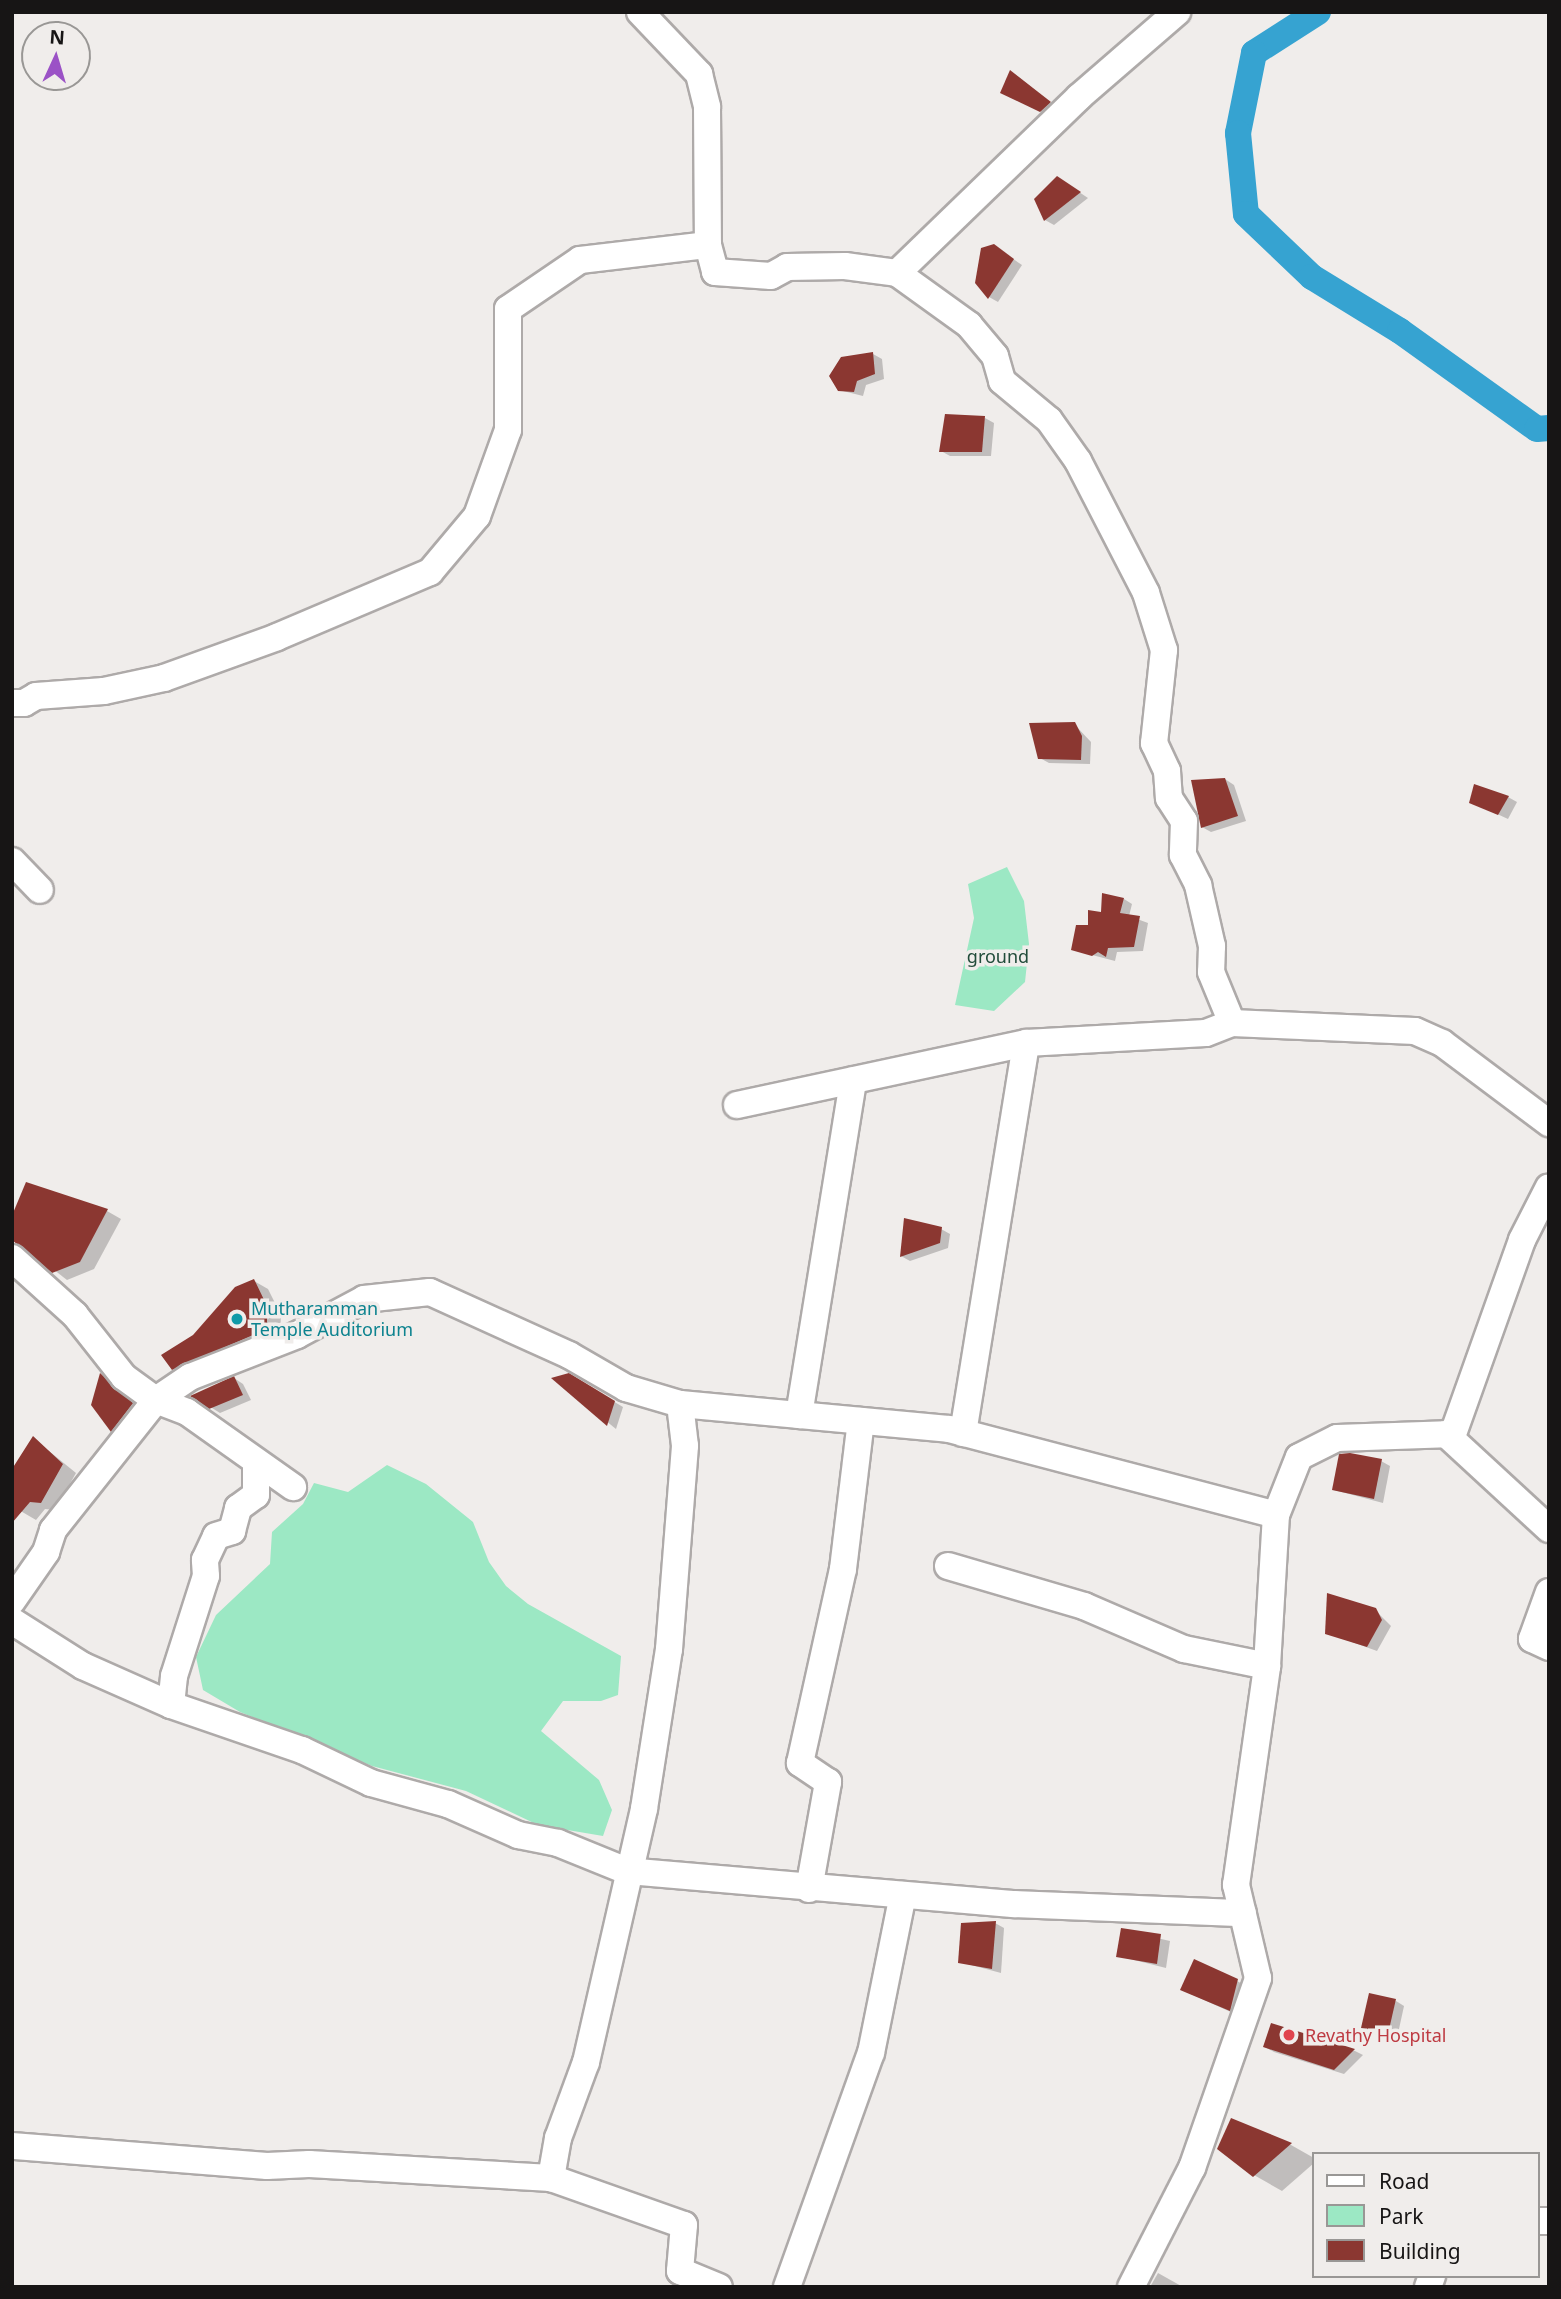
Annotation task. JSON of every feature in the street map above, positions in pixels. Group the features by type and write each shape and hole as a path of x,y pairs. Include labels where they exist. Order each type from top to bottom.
{"street":[{"path":"640,12 699,74 707,107 708,245 715,272 771,276 787,267 845,266 897,273 969,325 995,356 1002,381 1049,420 1077,461 1146,593 1164,650 1154,743 1167,771 1168,798 1184,821 1184,855 1198,886 1212,946 1211,972 1232,1023"},
{"path":"897,273 1079,97 1177,12"},
{"path":"12,703 24,703 36,696 104,691 164,677 278,637 430,572 477,516 508,430 508,309 580,260 708,245"},
{"path":"12,861 40,890"},
{"path":"737,1105 1026,1043 1206,1033 1232,1023 1415,1031 1442,1044 1549,1123"},
{"path":"963,1433 1026,1043"},
{"path":"799,1415 853,1080"},
{"path":"1131,2287 1192,2168 1258,1978 1236,1885 1268,1666 1276,1515 1298,1457 1336,1438 1453,1434 1522,1240 1549,1187"},
{"path":"12,1258 75,1315 124,1377 156,1400 187,1412 293,1487"},
{"path":"12,1601 46,1552 53,1530 156,1400 190,1377 298,1335 364,1299 430,1292 569,1355 626,1388 680,1404 963,1433 1276,1515"},
{"path":"551,2178 558,2138 586,2062 644,1809 669,1649 675,1528 684,1475 684,1416 680,1404"},
{"path":"809,1889 828,1782 800,1763 843,1569 861,1421"},
{"path":"1446,1434 1549,1529"},
{"path":"172,1704 174,1676 206,1577 205,1560 216,1536 232,1531 237,1508 256,1495 256,1462"},
{"path":"948,1566 1084,1606 1184,1649 1268,1666"},
{"path":"1549,1592 1532,1639 1549,1647"},
{"path":"12,1621 83,1667 172,1704 302,1750 371,1783 448,1804 518,1835 558,1843 628,1871 809,1889 1242,1913"},
{"path":"787,2287 871,2053 903,1895"},
{"path":"12,2146 268,2166 309,2164 551,2178 684,2225 680,2271 719,2287"}],"green space":[{"name":"ground","path":"1007,867 1024,901 1029,944 1025,982 994,1011 955,1005 974,918 968,884"},
{"path":"387,1465 426,1484 473,1522 489,1562 506,1586 528,1604 621,1656 618,1695 601,1701 563,1701 541,1731 599,1780 612,1810 603,1836 538,1825 466,1791 372,1766 240,1712 203,1690 196,1657 216,1615 270,1564 272,1532 303,1504 314,1483 348,1492"}],"building":[{"path":"1010,70 1051,102 1040,112 1000,93"},
{"path":"1057,176 1081,192 1044,221 1034,199"},
{"path":"994,244 1014,259 988,299 975,283 981,248"},
{"path":"873,352 875,374 857,381 854,392 838,391 829,376 841,357"},
{"path":"945,414 985,416 982,452 939,452"},
{"path":"1075,722 1082,736 1081,760 1038,759 1029,723"},
{"path":"1225,778 1238,816 1201,828 1191,780"},
{"path":"1474,784 1509,796 1498,815 1469,803"},
{"path":"1102,893 1124,898 1120,913 1140,916 1134,947 1108,948 1106,957 1098,952 1092,956 1071,950 1076,925 1088,925 1088,910 1101,912"},
{"path":"26,1182 108,1209 80,1262 52,1273 12,1240 13,1213"},
{"path":"904,1218 942,1227 940,1243 900,1257"},
{"name":"Mutharamman Temple Auditorium","path":"254,1279 267,1306 267,1329 172,1370 161,1355 193,1335 235,1287"},
{"path":"100,1373 133,1403 111,1432 91,1405"},
{"path":"569,1373 615,1401 607,1426 551,1378"},
{"path":"234,1376 243,1395 209,1409 190,1396"},
{"path":"33,1436 63,1464 41,1503 30,1502 12,1523 12,1469"},
{"path":"1350,1453 1382,1459 1374,1499 1332,1490 1339,1454"},
{"path":"1327,1593 1376,1608 1382,1620 1367,1647 1325,1634"},
{"path":"996,1921 992,1969 958,1963 961,1923"},
{"path":"1121,1928 1161,1934 1157,1964 1116,1957"},
{"path":"1194,1959 1238,1979 1230,2011 1180,1990"},
{"path":"1369,1993 1396,1999 1388,2034 1361,2028"},
{"name":"Revathy Hospital","path":"1271,2023 1355,2049 1334,2070 1263,2047"},
{"path":"1231,2118 1292,2143 1253,2177 1217,2149"}],"waterway":[{"path":"1318,12 1254,53 1238,133 1246,214 1312,277 1400,331 1537,429 1549,428"}],"place":[{"name":"Mutharamman Temple Auditorium","path":"237,1319"},
{"name":"Revathy Hospital","path":"1289,2035"}]}
